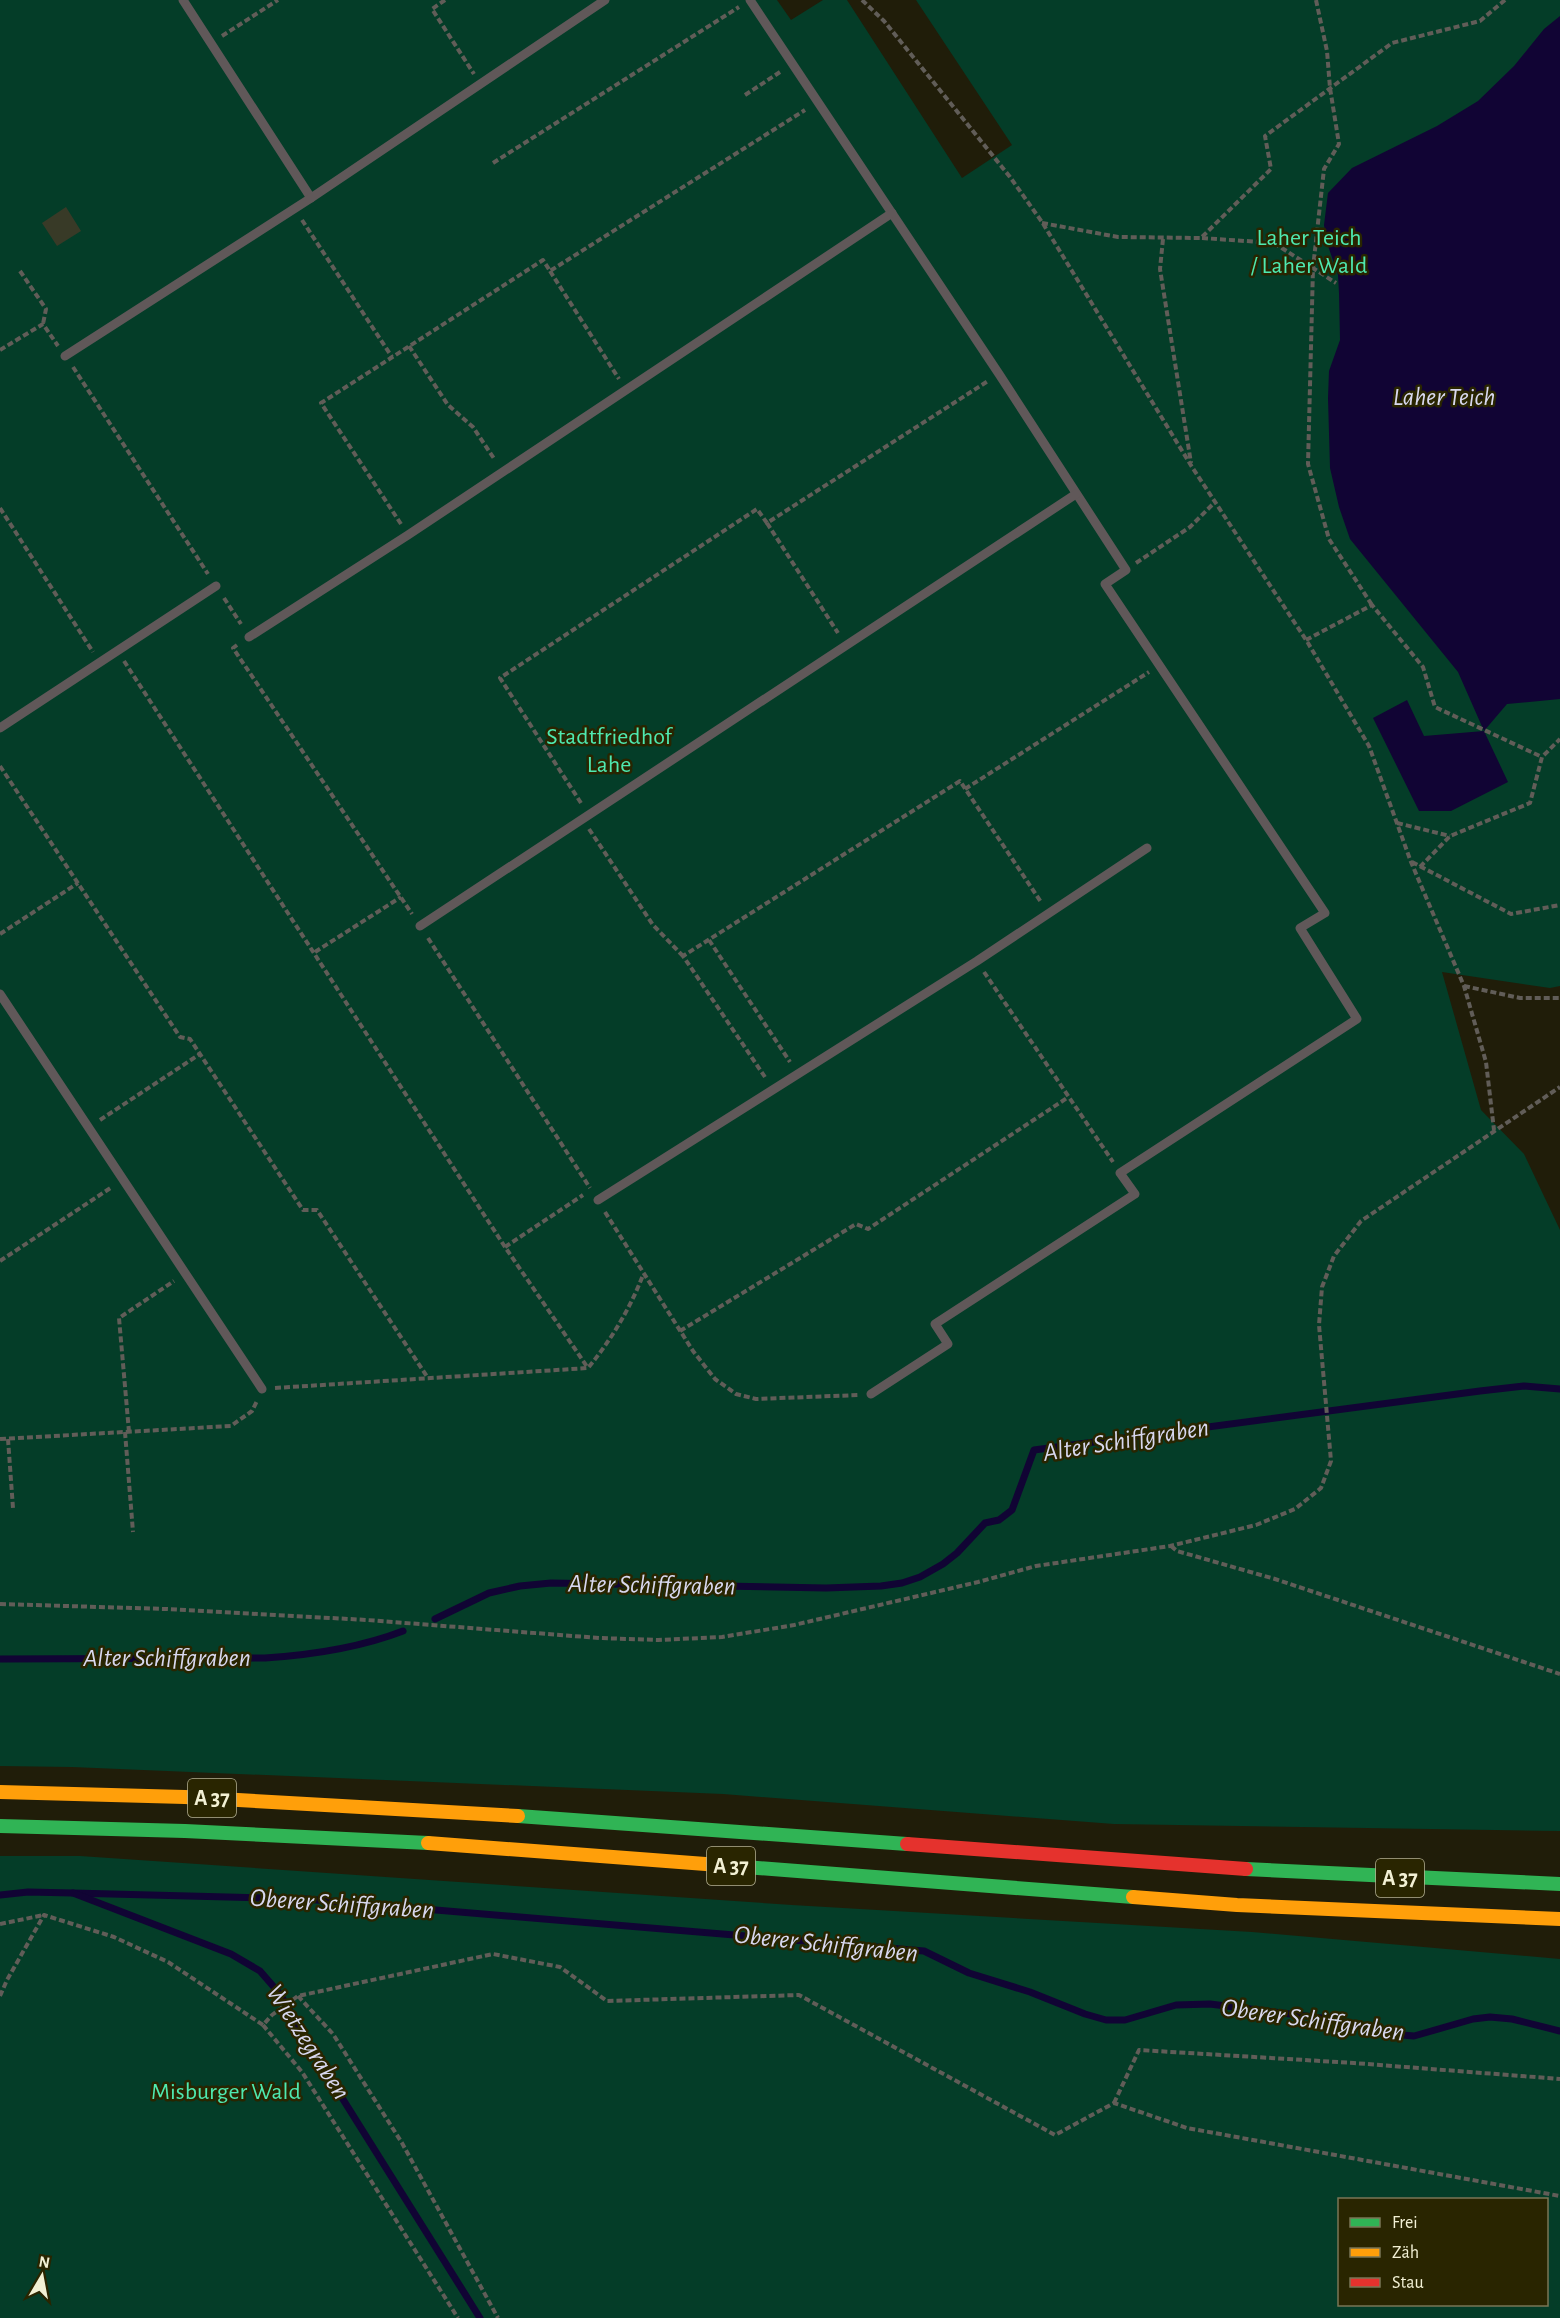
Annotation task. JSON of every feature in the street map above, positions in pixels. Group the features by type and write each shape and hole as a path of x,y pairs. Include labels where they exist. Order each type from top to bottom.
{"highway":[{"name":"A 37","path":"0,1792 185,1797 402,1808 1241,1869 1560,1884"},
{"name":"A 37","path":"0,1826 185,1831 425,1843 1237,1905 1560,1919"}],"lane":[{"path":"183,0 311,198"},
{"path":"65,356 311,198 605,0"},
{"path":"750,0 999,374 1126,570 1105,584 1325,913 1300,928 1357,1019 1120,1173 1135,1194 935,1324 948,1344 871,1394"},
{"path":"249,637 408,535 892,213"},
{"path":"420,926 1076,494"},
{"path":"0,728 216,586"},
{"path":"598,1200 977,961 1147,848"},
{"path":"0,994 262,1389"}],"path":[{"path":"212,43 278,0"},
{"path":"445,0 432,9 480,84"},
{"path":"862,0 884,21 1010,177 1042,222 1192,467 1306,640 1369,746 1411,862 1464,986 1486,1062 1494,1130"},
{"path":"1316,0 1327,51 1339,144 1324,169 1312,268 1308,464 1329,539 1372,604 1424,667 1435,707 1542,757"},
{"path":"1202,238 1271,169 1265,136 1392,44 1480,21 1505,0"},
{"path":"494,163 740,6"},
{"path":"745,95 793,63"},
{"path":"550,271 818,102"},
{"path":"295,208 392,357"},
{"path":"1042,222 1118,237 1202,238 1274,243 1336,283"},
{"path":"1163,239 1160,269 1192,467"},
{"path":"408,535 321,403 543,260 626,389"},
{"path":"20,271 46,309 43,324 249,637 233,648 401,897 592,1190 643,1275 715,1379 736,1394 756,1399 871,1394"},
{"path":"0,350 43,324"},
{"path":"409,346 448,405 473,427 503,472"},
{"path":"767,523 999,374"},
{"path":"1126,570 1190,527 1216,501"},
{"path":"0,508 100,663"},
{"path":"774,1090 683,956 652,926 500,678 757,509 846,646"},
{"path":"1306,640 1372,604"},
{"path":"118,651 505,1247 588,1368"},
{"path":"965,789 1159,666"},
{"path":"1420,867 1450,836 1530,802 1542,757 1560,739"},
{"path":"0,766 180,1037 190,1039 303,1210 316,1210 428,1378"},
{"path":"683,956 960,781 1048,914"},
{"path":"1397,824 1450,836"},
{"path":"1411,862 1511,914 1560,905"},
{"path":"0,934 78,883"},
{"path":"315,952 401,897"},
{"path":"709,940 799,1075"},
{"path":"977,961 1067,1098 1120,1173"},
{"path":"1464,986 1520,998 1560,998"},
{"path":"88,1128 200,1054"},
{"path":"0,1604 356,1620 599,1638 658,1640 722,1637 794,1625 1036,1566 1170,1546 1256,1525 1295,1509 1321,1488 1331,1461 1320,1325 1322,1287 1334,1256 1361,1221 1560,1087"},
{"path":"680,1331 856,1224 868,1229 1067,1098"},
{"path":"0,1262 122,1180"},
{"path":"505,1247 592,1190"},
{"path":"133,1532 119,1318 184,1274"},
{"path":"0,1439 231,1426 252,1411 262,1389 588,1368 607,1345 636,1294 643,1275"},
{"path":"8,1439 13,1508"},
{"path":"1170,1546 1177,1551 1275,1579 1560,1674"},
{"path":"0,1996 44,1915"},
{"path":"0,1924 44,1915 114,1937 168,1962 263,2025 302,2072 458,2318"},
{"path":"263,2025 272,2015 298,1996 494,1954 560,1967 607,2001 799,1995 1055,2135 1114,2103 1138,2050 1354,2063 1560,2079"},
{"path":"298,1996 333,2034 402,2143 498,2318"},
{"path":"1114,2103 1188,2128 1560,2196"}],"green space":[{"name":"Stadtfriedhof Lahe","path":"0,0 777,0 791,20 823,0 847,0 962,178 1012,145 916,0 1560,0 1560,986 1550,988 1442,972 1481,1110 1524,1154 1560,1230 1560,1831 1114,1824 723,1794 0,1766"},
{"name":"Misburger Wald","path":"0,1856 80,1856 792,1905 1252,1932 1560,1959 1560,2318 0,2318"}],"water":[{"name":"Laher Teich","path":"1560,16 1560,699 1507,704 1484,731 1458,672 1350,539 1339,507 1330,468 1328,398 1329,371 1340,340 1339,293 1338,275 1326,240 1324,225 1328,193 1352,168 1437,126 1478,101 1514,66 1544,29"},
{"path":"1407,700 1424,736 1484,731 1508,782 1451,811 1419,811 1373,718"}],"building":[{"path":"66,207 81,231 57,246 42,223"}],"waterway":[{"name":"Alter Schiffgraben","path":"435,1619 489,1593 520,1586 551,1583 826,1588 902,1583 920,1577 943,1564 957,1553 985,1523 999,1520 1012,1510 1034,1450 1480,1391 1524,1386 1560,1389"},
{"name":"Alter Schiffgraben","path":"0,1659 265,1658 335,1650 403,1631"},
{"name":"Wietzegraben","path":"0,1895 28,1892 73,1893 231,1954 260,1971 280,1994 324,2069 480,2318"},
{"name":"Oberer Schiffgraben","path":"73,1893 305,1899 924,1951 969,1973 1030,1992 1106,2020 1125,2020 1176,2005 1210,2004 1329,2019 1391,2034 1414,2036 1473,2019 1490,2017 1512,2019 1560,2031"}],"traffic: fast":[{"path":"518,1816 907,1844"},
{"path":"0,1826 185,1831 428,1843"},
{"path":"745,1867 1133,1897"},
{"path":"1246,1869 1560,1884"}],"traffic: slow":[{"path":"0,1792 185,1797 518,1816"},
{"path":"428,1843 745,1867"},
{"path":"1133,1897 1237,1905 1560,1919"}],"traffic: jam":[{"path":"907,1844 1246,1869"}],"park label":[{"name":"Laher Teich / Laher Wald","path":"1309,252"}]}
